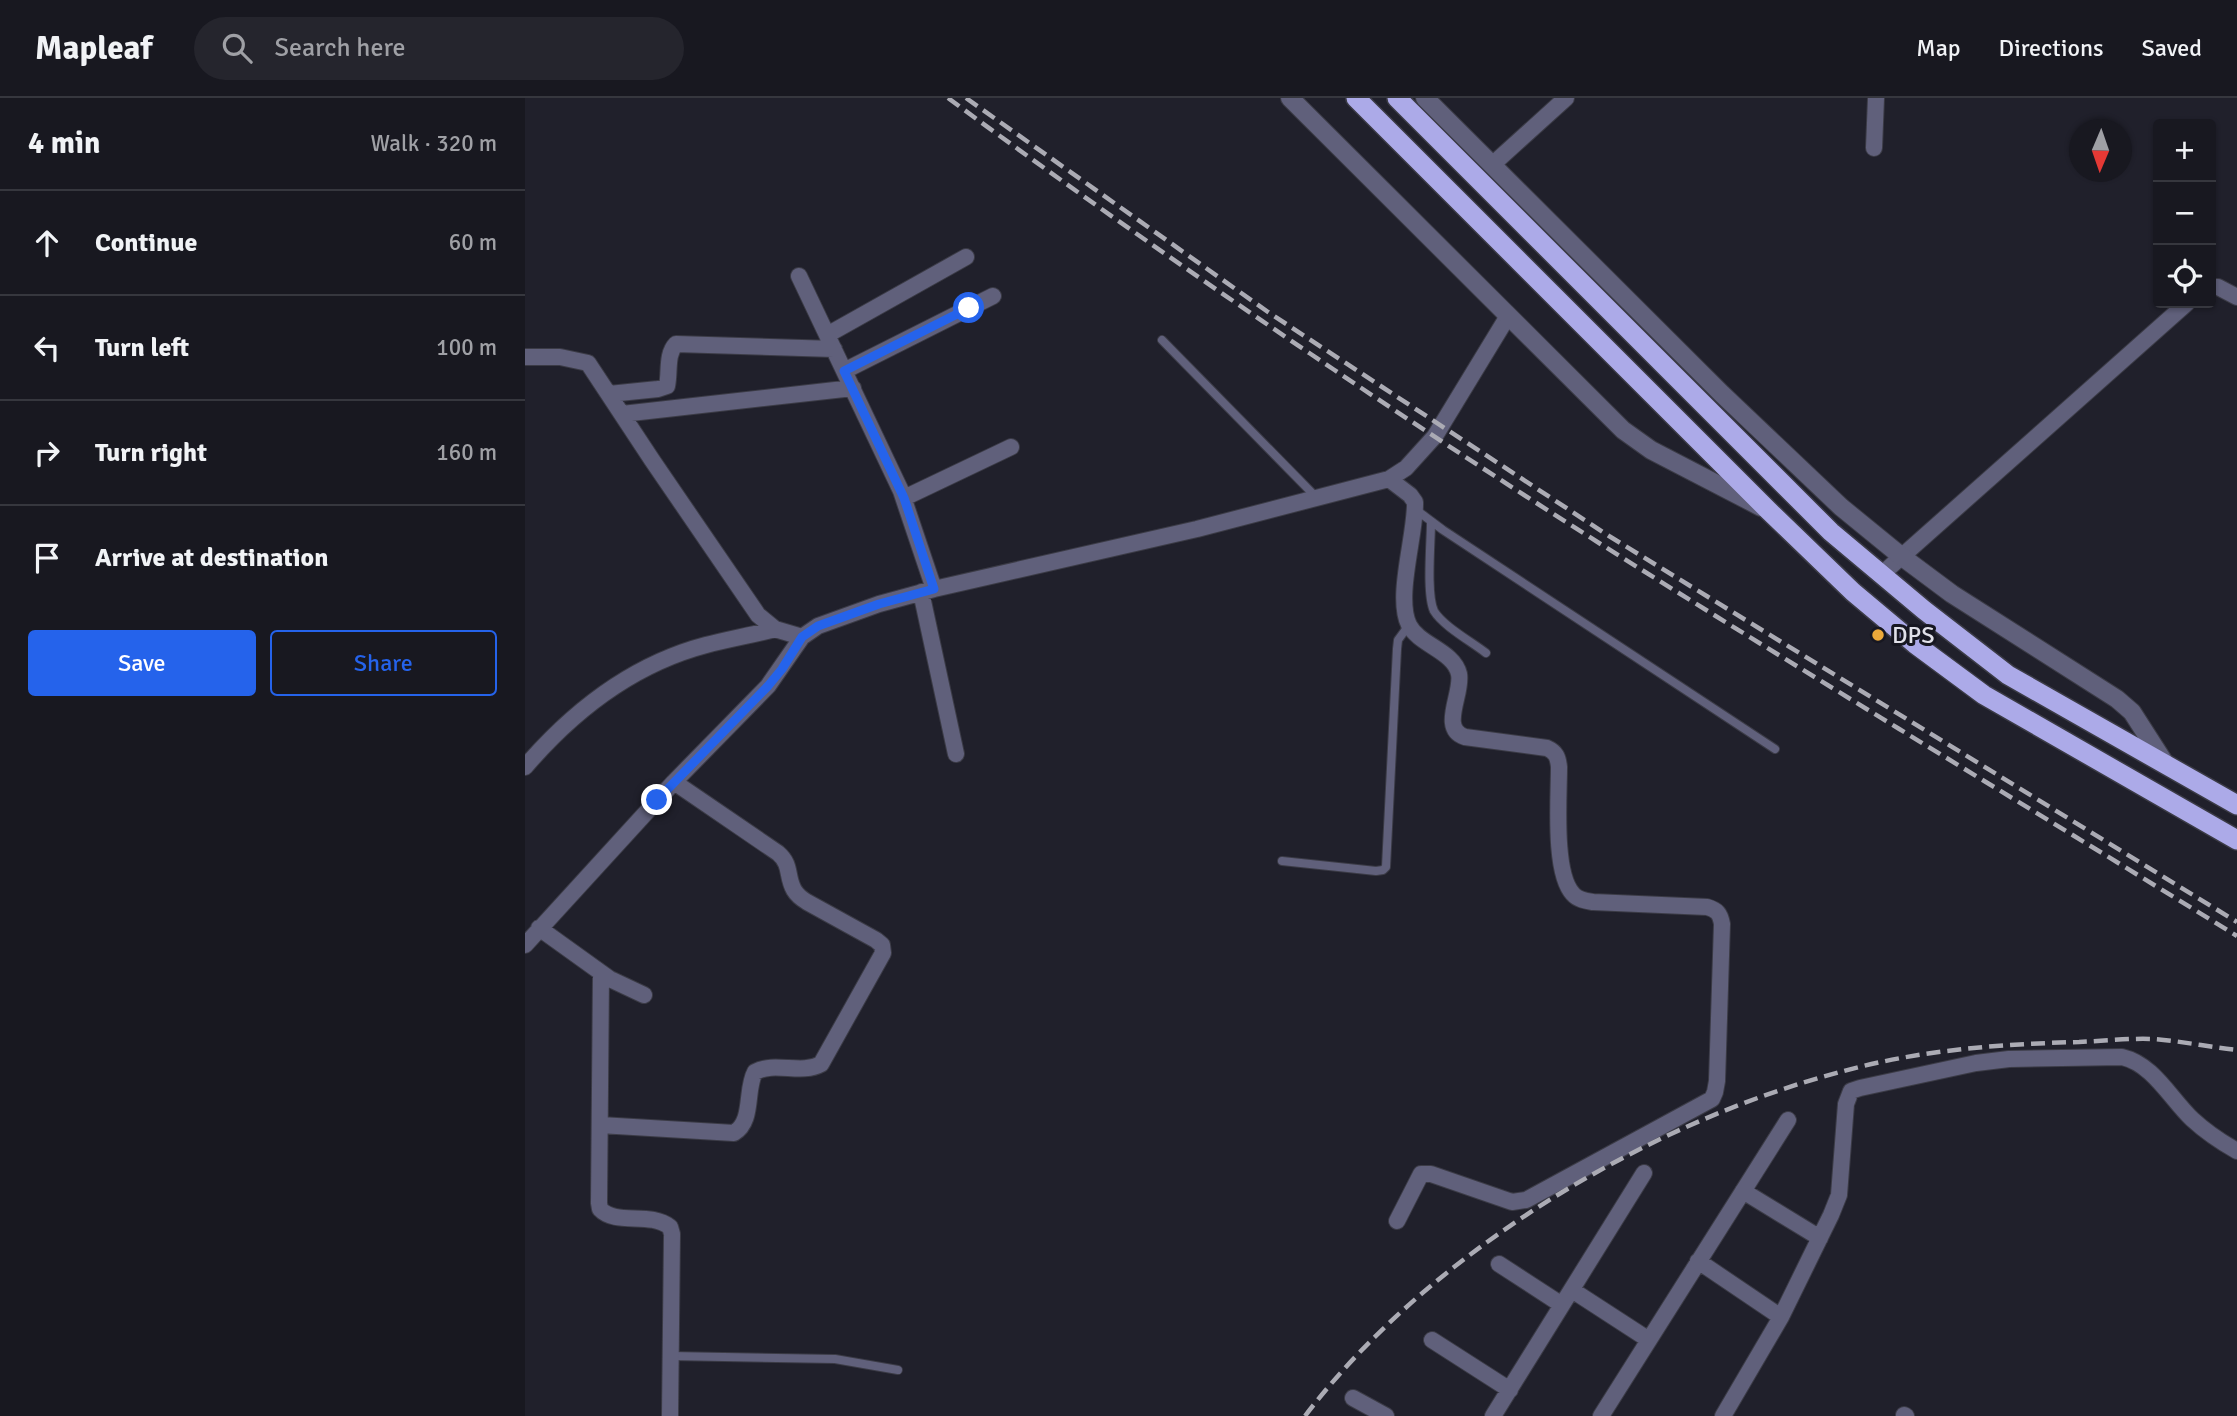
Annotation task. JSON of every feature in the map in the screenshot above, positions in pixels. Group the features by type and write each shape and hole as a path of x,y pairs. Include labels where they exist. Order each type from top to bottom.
{"highway":[{"path":"1356,98 1767,510 1853,592 1915,644 1984,695 2237,840"},
{"path":"1397,98 1831,532 1924,610 2008,675 2237,805"}],"street":[{"path":"1290,98 1633,437 1651,450 1767,510"},
{"path":"1425,98 1722,394 1841,507 1952,594 2117,699 2131,712 2167,765"},
{"path":"1492,165 1566,98"},
{"path":"1874,148 1876,98"},
{"path":"609,394 667,386 672,348 675,344 831,342 966,257"},
{"path":"799,276 904,498 927,590 956,754"},
{"path":"2216,287 2237,296"},
{"path":"844,371 993,296"},
{"path":"1882,574 2181,308"},
{"path":"526,941 768,686 802,637 818,626 844,615 927,590 1197,529 1389,479 1406,468 1435,436 1508,316"},
{"path":"525,357 560,357 588,363 758,615 775,629 802,637"},
{"path":"622,414 853,388"},
{"path":"904,498 1011,447"},
{"path":"1389,479 1415,502 1405,598 1409,625 1459,672 1452,722 1457,735 1553,751 1558,758 1560,857 1564,875 1574,895 1581,900 1593,902 1707,907 1720,915 1722,924 1717,1081 1711,1099 1527,1200 1512,1202 1431,1174 1421,1174 1397,1221"},
{"path":"525,767 567,722 615,685 651,666 706,645 775,629"},
{"path":"600,1125 734,1133 741,1129 745,1122 751,1079 755,1072 769,1068 813,1069 821,1065 883,953 882,945 876,940 799,896 791,881 787,862 778,853 674,782"},
{"path":"539,928 601,973 644,995"},
{"path":"601,973 600,1209 609,1216 655,1219 670,1227 670,1416"},
{"path":"1723,1416 1781,1317 1839,1195 1846,1104 1851,1091 1966,1065 2009,1059 2107,1056 2133,1060 2149,1072 2192,1119 2237,1151"},
{"path":"1601,1416 1788,1120"},
{"path":"1493,1416 1644,1173"},
{"path":"1743,1191 1820,1238"},
{"path":"1698,1261 1781,1317"},
{"path":"1499,1264 1562,1305"},
{"path":"1572,1290 1649,1340"},
{"path":"1432,1340 1510,1390"},
{"path":"1353,1398 1386,1416"}],"lane":[{"path":"1162,340 1318,499"},
{"path":"1415,509 1775,749"},
{"path":"1431,522 1431,595 1435,611 1443,621 1486,653"},
{"path":"1282,861 1377,871 1386,867 1397,649 1402,634 1409,625"},
{"path":"670,1356 835,1359 898,1370"}],"railway":[{"path":"948,98 1189,270 1516,490 2237,936"},
{"path":"966,98 1268,312 1609,536 2237,922"},
{"path":"1305,1416 1356,1356 1414,1300 1478,1249 1547,1202 1620,1160 1694,1124 1769,1094 1844,1071 1902,1058 2020,1044 2144,1039 2237,1050"}],"place":[{"name":"DPS","path":"1878,635"}],"route":[{"path":"657,800 768,686 802,637 818,626 844,615 934,589 904,498 844,371 969,308"}]}
